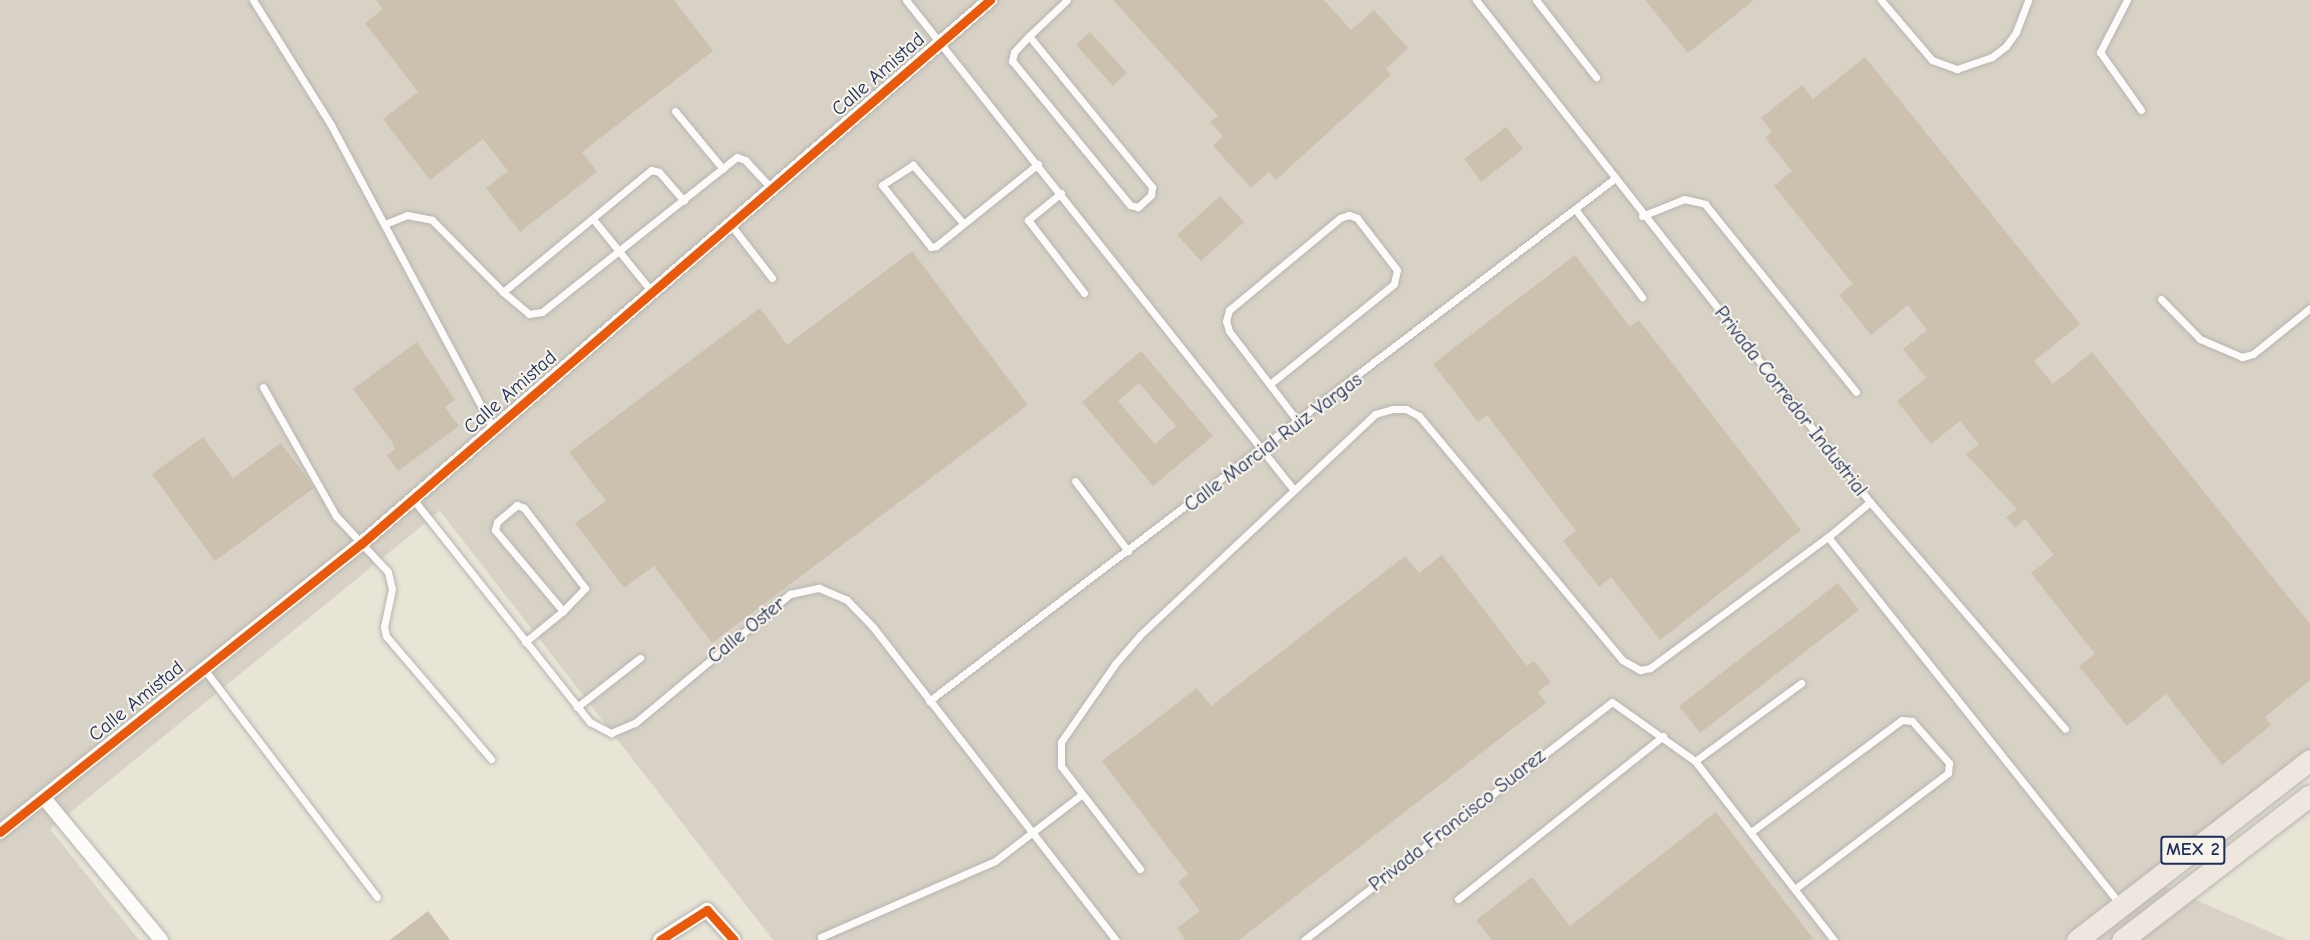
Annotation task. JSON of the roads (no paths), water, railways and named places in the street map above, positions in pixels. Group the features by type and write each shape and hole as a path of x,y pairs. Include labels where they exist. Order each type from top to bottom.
{"main road":[{"name":"MEX 2","path":"2077,940 2310,760"},
{"name":"MEX 2","path":"2130,934 2310,795"},
{"path":"2121,905 2130,934"}],"street":[{"name":"Calle Amistad","path":"0,832 361,544 942,43 982,3"},
{"path":"44,798 161,940"},
{"path":"660,940 702,911 710,912 734,940"}],"lane":[{"path":"253,0 331,125 494,430"},
{"path":"906,0 1293,489 1127,648 1061,742 1061,766 1140,869"},
{"path":"1029,36 1152,187 1151,195 1138,207 1130,205 1012,61 1014,52 1029,36 1067,0"},
{"name":"Privada Corredor Industrial","path":"1293,489 1376,414 1406,409 1419,416 1622,660 1640,670 1650,668 1828,537 1870,502 1642,216 1476,0"},
{"path":"1536,0 1596,77"},
{"path":"1881,0 1932,60 1957,69 1992,57 2006,46 2016,32 2028,0"},
{"path":"2127,0 2100,52 2141,110"},
{"path":"675,111 723,169"},
{"path":"385,224 407,215 432,220 503,292 523,310 536,315 723,169 741,158 772,190"},
{"path":"963,224 919,168 907,166 882,184 927,246 936,246 1038,164"},
{"path":"503,292 651,170 659,172 684,201"},
{"name":"Calle Marcial Ruiz Vargas","path":"929,701 1264,450 1614,179"},
{"path":"1061,193 1028,220 1084,293"},
{"path":"1642,216 1683,199 1705,204 1856,392"},
{"path":"1575,209 1642,297"},
{"path":"1270,384 1394,284 1397,270 1357,218 1349,215 1340,218 1229,310 1226,321 1229,331 1299,423"},
{"path":"593,219 653,293"},
{"path":"731,225 772,278"},
{"path":"2161,299 2200,339 2242,357 2262,348 2310,308"},
{"path":"262,387 336,516 388,572 391,581 384,626 386,636 491,759"},
{"path":"1075,481 1128,551"},
{"name":"Calle Oster","path":"413,499 578,706 600,728 611,733 624,730 777,603 797,592 819,588 834,592 860,611 1116,940"},
{"path":"1870,502 2065,729"},
{"path":"525,642 583,592 584,584 524,508 517,505 497,522 495,530 562,610"},
{"path":"1828,537 2121,905"},
{"path":"578,706 640,658"},
{"path":"204,669 377,897"},
{"path":"1695,761 1801,683"},
{"name":"Privada Francisco Suarez","path":"1304,940 1612,702 1663,736"},
{"path":"1751,832 1902,720 1912,721 1949,763 1948,773 1796,888"},
{"path":"1458,899 1663,736 1695,761 1796,888 1834,940"},
{"path":"822,937 995,861 1081,795"}]}
